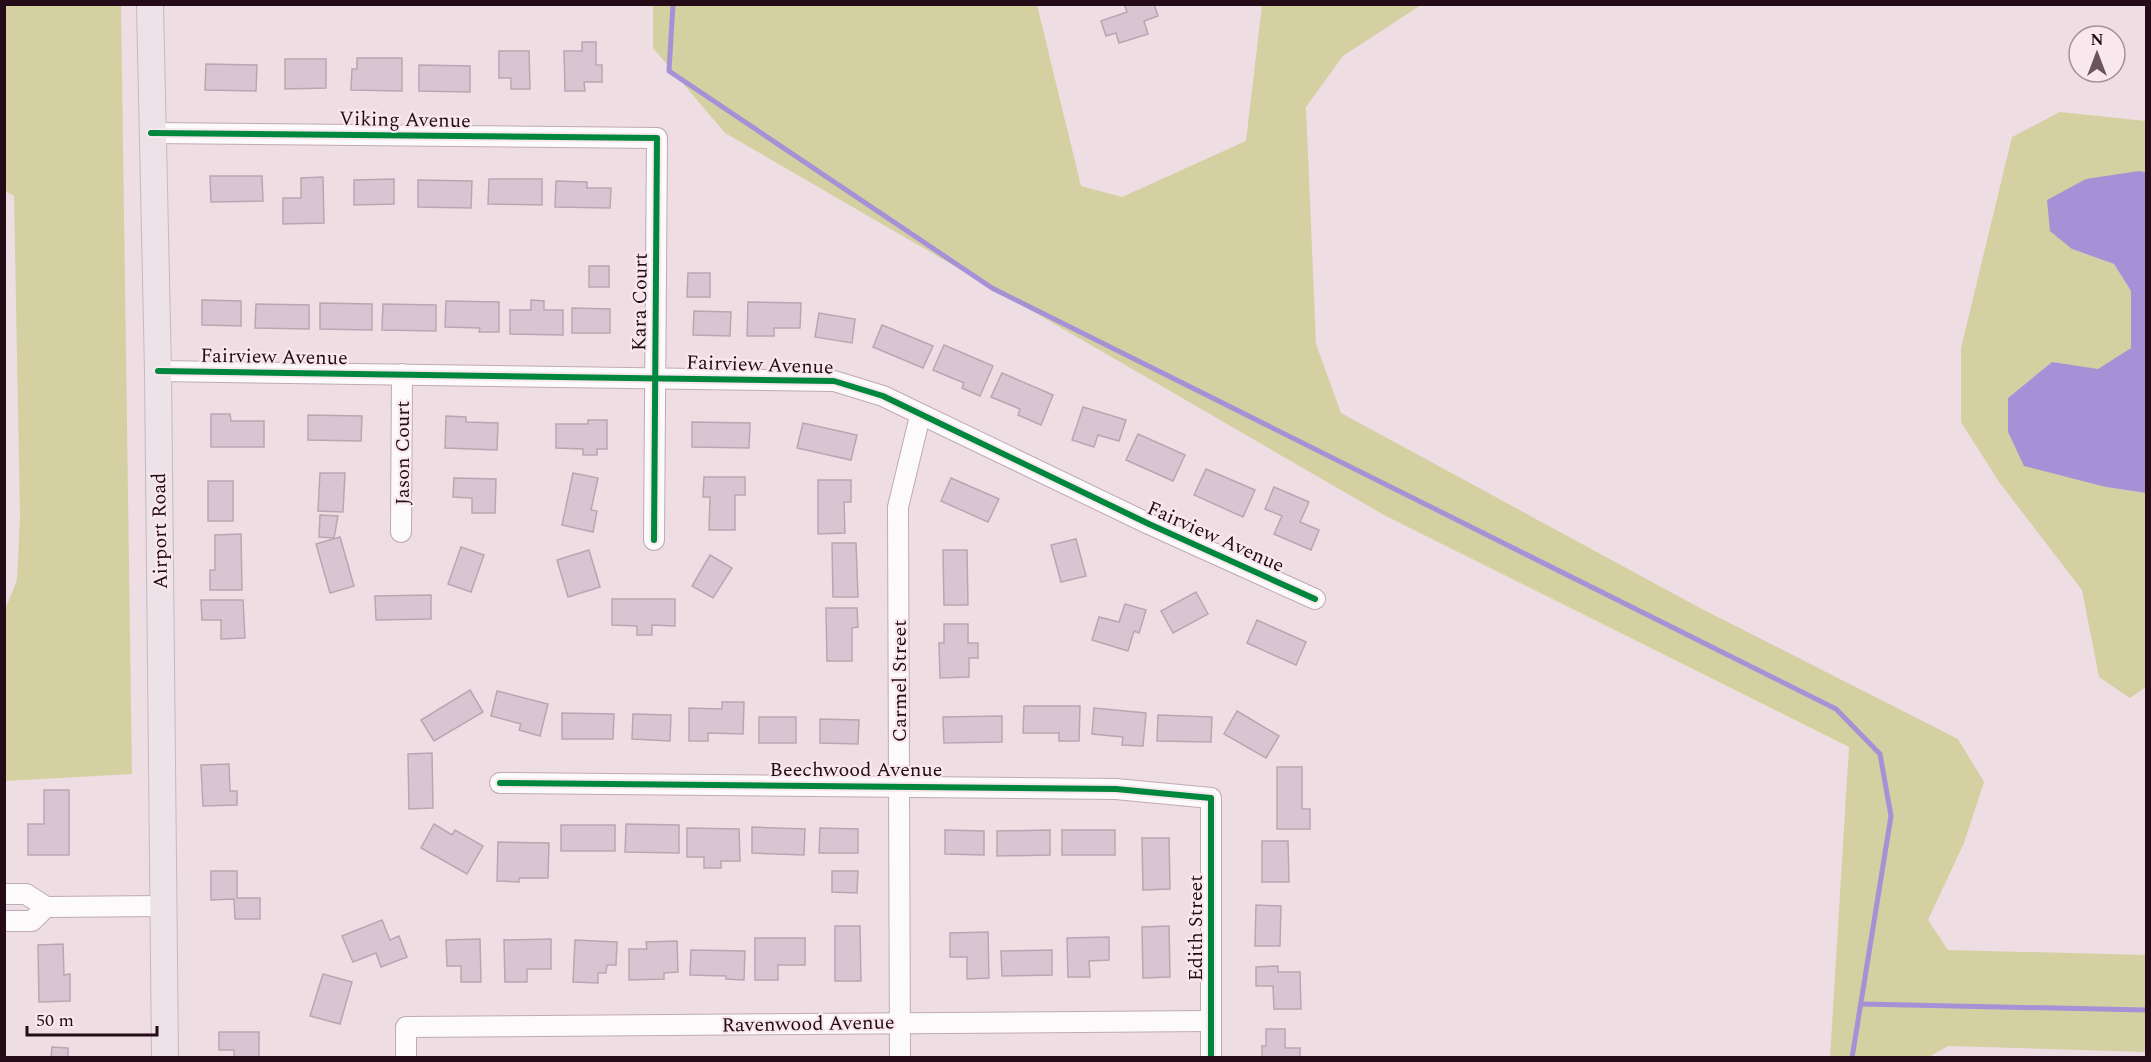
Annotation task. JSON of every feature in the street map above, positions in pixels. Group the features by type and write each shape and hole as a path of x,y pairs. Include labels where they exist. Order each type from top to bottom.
{"main road":[{"name":"Airport Road","path":"150,4 158,371 165,1058"}],"street":[{"name":"Viking Avenue","path":"152,133 657,138"},
{"name":"Kara Court","path":"654,540 657,138"},
{"name":"Fairview Avenue","path":"158,371 834,381 883,396 920,416 1315,599"},
{"name":"Jason Court","path":"401,532 402,374"},
{"name":"Carmel Street","path":"900,1058 902,1022 898,507 920,416"},
{"name":"Beechwood Avenue","path":"500,783 900,785 1116,789 1211,798"},
{"name":"Edith Street","path":"1211,798 1211,1058"},
{"path":"4,894 26,894 46,907 164,906"},
{"path":"4,921 32,921 46,907"},
{"name":"Ravenwood Avenue","path":"406,1058 406,1027 1211,1021"}],"shaded area":[{"path":"5,4 121,5 132,774 5,781 5,610 17,580 20,516 14,196 4,190"},
{"path":"653,5 1037,5 1081,186 1122,197 1246,141 1262,5 1421,5 1343,56 1306,107 1316,344 1341,413 1700,608 1958,739 1984,782 1964,843 1928,920 1948,950 2146,955 2146,1052 1948,1046 1929,1057 1830,1057 1849,747 1384,515 725,133 653,48"},
{"path":"2060,112 2146,121 2146,172 2139,171 2072,249 2114,264 2131,291 2131,348 2098,370 2052,362 2008,398 2106,487 2146,493 2146,687 2130,698 2099,677 2082,590 1999,482 1961,422 1961,348 2012,137"},
{"path":"2139,171 2146,172 2146,493 2106,487 2024,466 2008,432 2008,398 2052,362 2098,369 2131,348 2131,291 2114,264 2072,249 2050,231 2047,200 2086,179"}],"building":[{"path":"1124,4 1154,4 1158,16 1144,21 1148,34 1119,43 1116,33 1106,36 1101,21 1127,12"},
{"path":"582,42 596,42 596,65 602,65 602,82 584,82 585,91 565,91 564,51 582,51"},
{"path":"499,51 529,51 530,89 511,89 511,78 499,78"},
{"path":"357,58 402,58 402,91 351,90 352,69 357,69"},
{"path":"285,59 326,59 326,88 285,89"},
{"path":"206,64 257,65 256,91 205,90"},
{"path":"419,65 470,66 470,92 419,91"},
{"path":"210,176 262,176 263,201 211,202"},
{"path":"323,177 324,223 283,224 283,198 301,198 301,178"},
{"path":"394,179 394,204 354,205 354,180"},
{"path":"489,179 542,179 542,205 488,204"},
{"path":"418,180 472,181 471,208 418,207"},
{"path":"556,181 587,182 587,188 611,188 610,208 555,207"},
{"path":"589,266 609,266 609,287 589,287"},
{"path":"688,273 710,273 710,297 687,297"},
{"path":"202,300 241,301 241,326 202,325"},
{"path":"531,300 544,301 544,310 563,310 563,335 510,334 510,310 531,310"},
{"path":"446,301 499,302 499,332 479,332 480,328 445,327"},
{"path":"748,302 801,303 800,328 774,328 774,336 747,336"},
{"path":"320,303 372,304 372,330 320,329"},
{"path":"256,304 309,305 309,329 255,328"},
{"path":"383,304 436,305 436,331 382,330"},
{"path":"572,308 610,309 610,333 572,333"},
{"path":"694,311 731,312 730,336 693,335"},
{"path":"819,313 855,319 852,343 815,337"},
{"path":"882,325 933,346 923,368 873,347"},
{"path":"944,345 993,366 980,396 962,388 964,383 933,370"},
{"path":"1002,373 1053,395 1041,425 1018,415 1020,409 991,397"},
{"path":"1083,407 1126,420 1119,441 1098,435 1094,447 1072,440"},
{"path":"211,414 230,414 231,421 264,421 264,447 211,447"},
{"path":"308,415 362,416 361,441 308,440"},
{"path":"446,416 466,417 466,422 498,423 497,450 445,448"},
{"path":"588,420 607,420 607,449 597,449 597,455 583,455 583,449 556,448 556,424 588,424"},
{"path":"692,422 750,423 749,448 692,447"},
{"path":"803,423 857,435 851,460 797,448"},
{"path":"1138,434 1185,455 1173,481 1126,460"},
{"path":"1206,469 1255,490 1243,517 1194,495"},
{"path":"320,473 345,473 343,512 318,511"},
{"path":"573,473 598,478 591,510 597,511 593,532 562,525"},
{"path":"704,477 745,477 745,495 735,495 735,530 709,530 710,497 703,497"},
{"path":"454,478 496,479 495,513 472,513 472,498 453,497"},
{"path":"951,478 999,499 988,522 941,501"},
{"path":"818,480 851,480 851,502 844,502 845,533 818,534"},
{"path":"208,481 233,481 233,521 208,521"},
{"path":"1274,487 1309,502 1300,522 1319,530 1311,550 1274,534 1282,516 1265,509"},
{"path":"320,515 338,516 334,538 319,537"},
{"path":"241,534 242,590 210,590 210,570 215,570 215,535"},
{"path":"340,537 354,586 330,593 316,544"},
{"path":"1076,539 1086,576 1061,582 1051,545"},
{"path":"832,543 856,543 858,597 833,597"},
{"path":"461,547 484,555 471,592 448,584"},
{"path":"589,550 600,587 568,597 557,560"},
{"path":"943,550 967,550 968,605 944,605"},
{"path":"710,555 732,568 713,598 692,586"},
{"path":"1196,592 1208,614 1173,633 1161,611"},
{"path":"431,595 431,619 376,620 375,596"},
{"path":"612,599 675,599 675,626 652,625 652,635 637,635 637,626 612,625"},
{"path":"201,600 243,600 245,638 221,639 221,620 202,620"},
{"path":"1125,604 1146,610 1139,633 1134,631 1128,651 1092,640 1099,617 1119,622"},
{"path":"826,608 857,608 858,627 852,628 852,661 827,661"},
{"path":"1257,620 1306,642 1296,665 1247,643"},
{"path":"944,624 968,624 968,643 978,643 978,658 969,658 969,677 940,678 939,643 944,643"},
{"path":"470,690 483,712 434,741 421,720"},
{"path":"497,691 548,704 540,736 519,730 521,724 491,716"},
{"path":"722,702 744,702 743,734 708,733 708,741 689,741 689,708 722,709"},
{"path":"1024,706 1080,706 1079,741 1059,741 1059,733 1023,733"},
{"path":"1094,708 1146,713 1143,746 1122,745 1123,737 1092,734"},
{"path":"1237,711 1279,736 1266,758 1224,734"},
{"path":"562,713 614,714 613,739 562,739"},
{"path":"633,714 671,715 670,741 632,739"},
{"path":"1158,715 1212,717 1211,742 1157,741"},
{"path":"1002,716 1002,742 944,743 943,717"},
{"path":"759,717 796,717 796,743 759,743"},
{"path":"820,719 859,720 858,744 820,743"},
{"path":"432,753 433,808 409,809 408,754"},
{"path":"229,764 230,791 237,791 237,805 203,806 201,765"},
{"path":"1277,767 1302,767 1302,809 1310,809 1310,829 1277,829"},
{"path":"44,790 69,790 69,855 28,855 28,824 44,824"},
{"path":"434,824 452,835 455,830 483,846 467,874 421,848"},
{"path":"626,824 679,825 679,853 625,852"},
{"path":"561,825 615,825 615,851 561,851"},
{"path":"752,827 805,829 804,855 752,853"},
{"path":"687,828 739,829 740,861 721,861 721,868 704,868 704,857 687,857"},
{"path":"820,828 858,829 858,853 819,853"},
{"path":"945,830 984,831 984,855 945,854"},
{"path":"1050,830 1050,855 997,856 997,831"},
{"path":"1062,830 1115,830 1115,855 1062,855"},
{"path":"1142,838 1169,838 1170,889 1143,890"},
{"path":"1262,841 1288,841 1289,882 1262,882"},
{"path":"498,842 549,843 548,878 519,878 519,882 497,881"},
{"path":"211,871 237,871 237,898 260,898 260,919 235,919 234,899 211,900"},
{"path":"832,871 858,871 857,893 832,892"},
{"path":"1256,905 1281,906 1280,946 1255,946"},
{"path":"382,920 390,940 399,936 407,957 381,967 376,953 353,962 342,936"},
{"path":"835,926 860,926 861,981 835,981"},
{"path":"1169,926 1170,977 1143,978 1142,927"},
{"path":"988,932 989,978 967,979 967,957 950,957 950,933"},
{"path":"1109,937 1109,960 1089,961 1090,977 1068,977 1067,938"},
{"path":"755,938 805,938 805,965 778,965 778,980 755,980"},
{"path":"480,939 481,982 461,982 461,966 447,966 446,940"},
{"path":"551,939 551,969 527,969 527,982 505,982 504,940"},
{"path":"575,940 617,942 616,965 607,965 606,973 598,973 598,983 573,982"},
{"path":"677,941 678,972 664,973 664,979 629,980 629,949 647,949 646,942"},
{"path":"63,944 64,975 70,974 70,1001 39,1002 38,945"},
{"path":"691,950 745,951 744,980 726,979 726,976 690,975"},
{"path":"1052,950 1052,975 1002,976 1001,951"},
{"path":"1278,966 1278,972 1300,972 1301,1009 1274,1009 1273,986 1256,986 1256,967"},
{"path":"323,974 352,982 340,1024 310,1016"},
{"path":"1266,1029 1285,1029 1285,1048 1300,1048 1300,1058 1262,1058 1262,1046 1266,1046"},
{"path":"219,1032 259,1032 259,1058 234,1058 234,1050 219,1050"},
{"path":"52,1047 68,1048 68,1058 51,1058"}],"waterway":[{"path":"673,4 669,71 992,288 1836,709 1880,754 1891,816 1852,1058"},
{"path":"1861,1004 2146,1010"}],"cycle path":[{"path":"151,133 657,138 654,540"},
{"path":"158,371 834,381 883,396 1149,524 1315,599"},
{"path":"500,783 1116,789 1211,798 1211,1058"}]}
